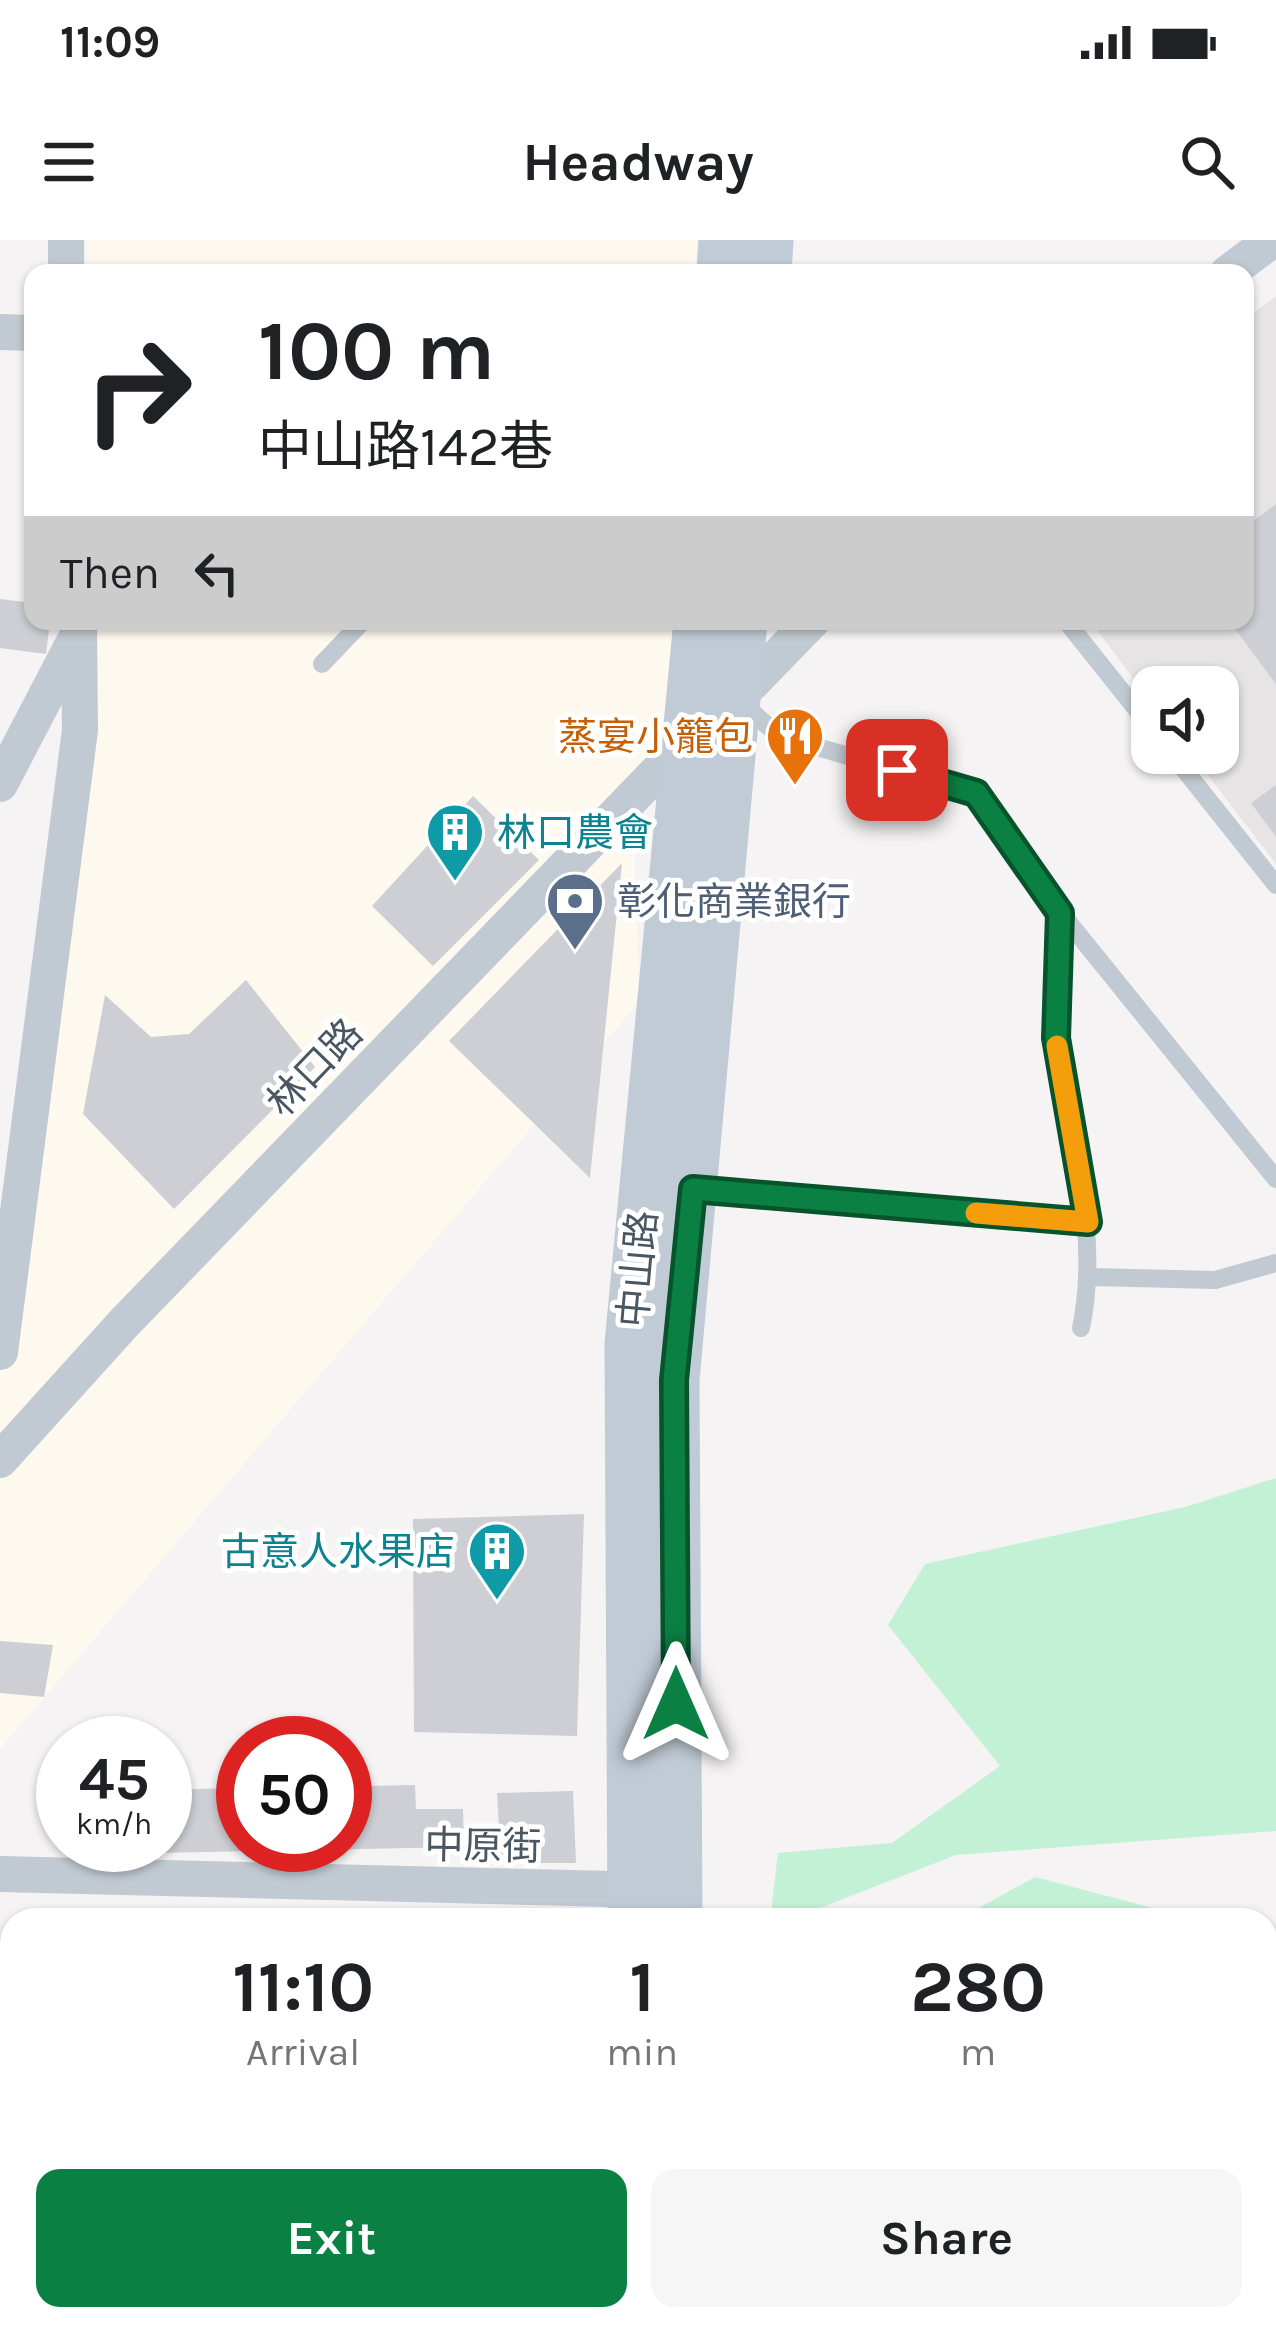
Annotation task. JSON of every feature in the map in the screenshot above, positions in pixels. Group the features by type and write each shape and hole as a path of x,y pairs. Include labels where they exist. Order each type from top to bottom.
{"main road":[{"name":"中山路","path":"655,1905 630,1344 692,736 698,630"},
{"name":"中山路","path":"655,1905 674,1380 741,630"}],"street":[{"path":"1240,264 1272,240"},
{"path":"0,784 78,630"},
{"path":"0,1352 80,730 80,630"},
{"path":"737,698 803,630"},
{"name":"林口路","path":"0,1460 124,1323 692,736"},
{"name":"中原街","path":"0,1874 655,1905"}],"lane":[{"path":"322,664 355,630"},
{"path":"1073,630 1131,703"},
{"path":"737,698 779,736 976,793 1060,913 1276,1179"},
{"path":"1188,774 1276,885"},
{"path":"1060,913 1056,1038 1088,1222 1092,1277 1081,1328"},
{"path":"693,1189 1088,1222"},
{"path":"1092,1277 1215,1280 1276,1263"}],"shaded area":[{"path":"87,240 697,240 696,264 87,264"},
{"path":"1276,296 1276,864 1207,774 1239,774 1239,666 1131,666 1131,675 1097,630 1254,630 1254,312"},
{"path":"86,630 678,630 672,738 633,780 639,1002 0,1749 0,1343"}],"green space":[{"path":"1276,1478 1276,1831 956,1855 820,1908 771,1908 778,1853 892,1843 1000,1766 888,1625 925,1564 1185,1507"},
{"path":"1035,1877 1153,1908 979,1908"}],"building":[{"path":"1276,504 1276,684 1236,630 1254,630 1254,520"},
{"path":"0,599 24,602 24,630 49,630 46,654 0,648"},
{"path":"1276,785 1276,837 1251,803"},
{"name":"林口農會","path":"473,796 539,860 433,966 372,906"},
{"name":"彰化商業銀行","path":"622,863 590,1178 449,1041"},
{"path":"246,980 315,1067 174,1209 83,1114 105,995 151,1037 189,1034"},
{"name":"古意人水果店","path":"584,1514 577,1736 414,1732 413,1519"},
{"path":"0,1641 53,1645 44,1697 0,1693"},
{"path":"415,1785 416,1809 463,1809 464,1847 372,1849 372,1786"},
{"path":"216,1788 216,1852 192,1852 192,1789"},
{"path":"573,1791 576,1863 501,1863 497,1793"}],"slow traffic":[{"path":"976,1213 1088,1222 1057,1046"}],"place":[{"name":"蒸宴小籠包","path":"795,787"},
{"name":"林口農會","path":"455,883"},
{"name":"彰化商業銀行","path":"575,952"},
{"name":"古意人水果店","path":"497,1602"}],"route":[{"path":"676,1704 674,1380 693,1189 1088,1222 1056,1038 1060,913 976,793 897,770"}]}
